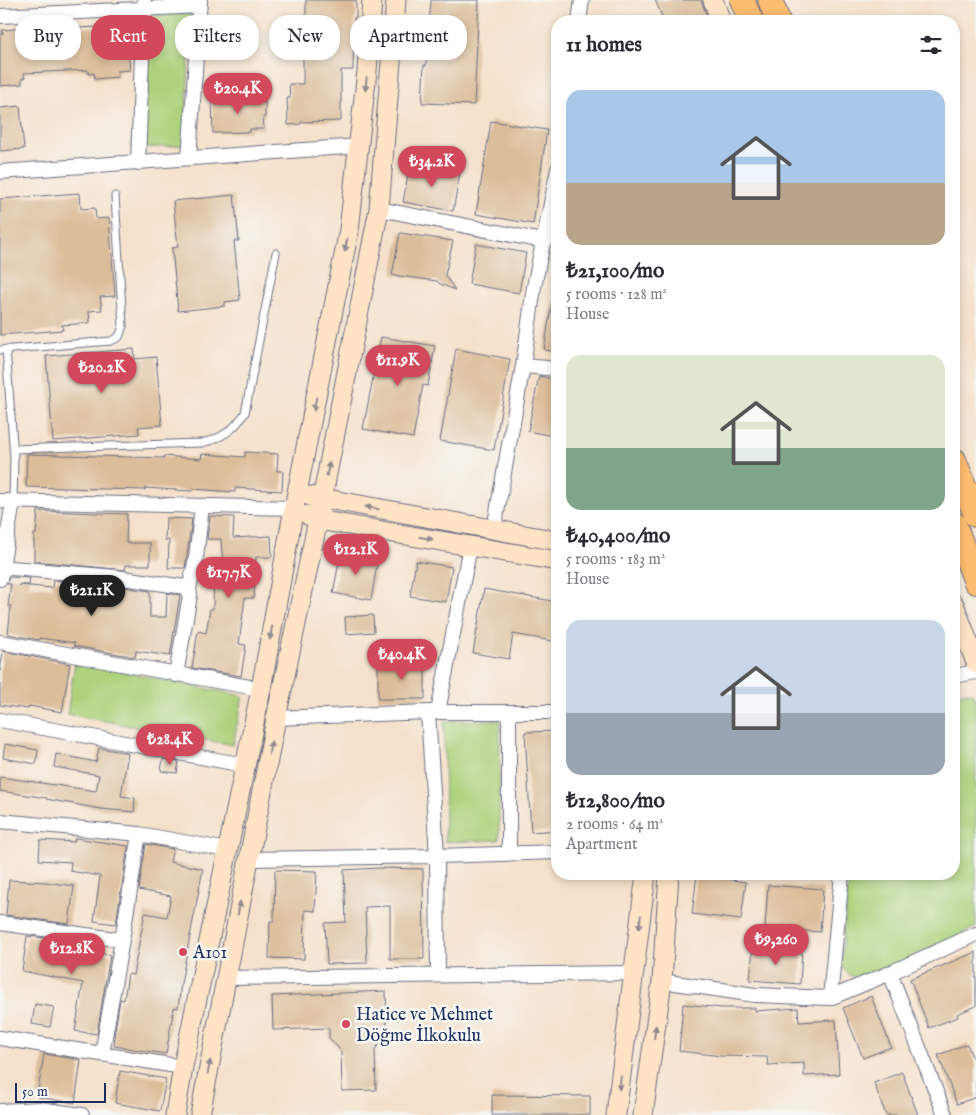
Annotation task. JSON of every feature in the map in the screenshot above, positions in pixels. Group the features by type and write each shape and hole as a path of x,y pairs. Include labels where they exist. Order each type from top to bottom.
{"highway":[{"path":"742,0 748,15"},
{"path":"770,0 776,15"},
{"path":"960,475 976,516"},
{"path":"960,540 976,582"}],"main road":[{"path":"175,1115 183,1067 261,689 349,230 367,71 372,0"},
{"path":"200,1115 276,718 318,520 379,209 396,0"},
{"path":"713,0 719,15"},
{"path":"296,500 322,499 551,540"},
{"path":"296,500 318,520 551,560"},
{"path":"960,620 976,663"},
{"path":"616,1115 645,880"},
{"path":"643,1115 662,982 669,880"}],"street":[{"path":"580,15 582,0"},
{"path":"0,16 144,5 200,3 189,158"},
{"path":"138,163 144,5"},
{"path":"0,172 359,146"},
{"path":"494,529 524,366 534,287 551,203"},
{"path":"379,209 543,242 551,238"},
{"path":"524,366 551,368"},
{"path":"189,589 116,577 1,571 7,501 202,506 296,500"},
{"path":"176,674 190,595 189,589 196,558 202,506"},
{"path":"438,974 433,712 470,546"},
{"path":"0,642 261,689"},
{"path":"960,675 976,672"},
{"path":"276,718 433,712 551,712"},
{"path":"509,713 509,853"},
{"path":"0,720 244,765"},
{"path":"0,821 138,834 228,850"},
{"path":"102,1054 138,834"},
{"path":"249,859 551,852"},
{"path":"830,998 841,880"},
{"path":"0,923 122,940"},
{"path":"662,982 755,995 830,998 976,934"},
{"path":"226,978 634,973"},
{"path":"890,973 945,1115"},
{"path":"0,1038 183,1067"},
{"path":"0,1111 82,1115"}],"lane":[{"path":"7,501 13,449 3,350 111,341 119,337 123,326 115,196"},
{"path":"13,449 200,443 215,440 229,432 245,412 276,253"}],"green space":[{"path":"191,13 191,15 175,15 175,60 189,60 185,145 144,148 149,60 165,60 165,15 151,15"},
{"path":"75,662 243,696 233,745 67,714"},
{"path":"970,692 974,695 976,701 976,927 867,977 858,978 851,976 841,964 848,880 960,880 960,693"},
{"path":"500,720 499,840 445,842 444,721"}],"building":[{"path":"306,0 356,0 356,15 350,15 350,60 353,60 353,70 341,70 341,121 301,122 301,124 288,125 287,98 290,98 289,84 303,84 303,60 340,60 340,15 306,15"},
{"path":"431,0 479,0 474,105 422,103 424,65 426,66 426,60 467,60 467,15 430,15"},
{"path":"655,0 701,0 707,15 661,15"},
{"path":"91,27 91,60 129,60 130,70 117,71 118,77 95,79 94,73 88,74 88,70 24,73 25,78 22,78 22,84 0,86 0,34 3,34 2,30 15,29 15,60 81,60 81,28"},
{"path":"265,98 264,129 250,129 250,132 213,133 212,100"},
{"path":"20,106 24,149 0,151 0,108"},
{"path":"491,121 547,130 533,224 476,214"},
{"path":"410,164 460,173 453,211 403,202"},
{"path":"80,193 81,209 95,208 96,219 109,218 115,296 100,297 102,310 89,311 90,323 62,325 63,330 0,335 0,199"},
{"path":"234,195 239,241 234,241 240,300 225,302 225,306 178,311 172,248 178,247 173,201"},
{"path":"400,233 453,241 445,275 455,290 437,281 392,275"},
{"path":"476,244 526,253 519,293 469,284"},
{"path":"551,308 551,351 544,350"},
{"path":"381,337 435,346 428,386 423,385 413,438 363,429"},
{"path":"134,349 135,359 156,357 162,425 138,427 139,434 53,441 46,356"},
{"path":"456,349 510,359 494,450 440,441"},
{"path":"539,376 551,379 551,436 528,431"},
{"path":"245,452 278,454 277,471 283,471 282,491 235,488 235,492 193,489 192,491 145,488 145,490 26,487 27,454 164,458 164,456 201,459 202,454 245,457"},
{"path":"38,511 127,514 126,543 150,543 150,565 126,565 125,570 34,561 34,534 36,534"},
{"path":"210,516 234,517 233,538 271,536 272,557 256,557 254,598 245,598 239,644 246,645 241,676 192,668 198,631 206,633 210,609 213,609 214,569 223,569 221,539 207,539"},
{"path":"166,518 192,519 185,568 168,568 169,540 165,540"},
{"path":"341,552 378,559 371,600 333,593"},
{"path":"416,561 452,567 446,602 410,596"},
{"path":"9,577 30,578 29,585 19,585 52,588 53,580 150,591 150,617 166,617 167,593 180,595 170,656 136,651 135,657 74,646 75,643 39,638 39,640 8,634 11,606 8,606 11,584 7,584"},
{"path":"484,589 551,601 551,641 513,634 509,659 473,653"},
{"path":"373,615 374,632 346,634 345,617"},
{"path":"3,651 70,664 62,712 29,706 28,709 0,705 0,674"},
{"path":"378,663 425,663 425,699 378,699"},
{"path":"551,731 551,831 531,832 525,732"},
{"path":"5,744 38,750 36,764 3,758"},
{"path":"99,748 128,753 121,796 135,798 134,812 101,809 0,791 0,777 96,791 99,775 54,767 56,754 96,762"},
{"path":"163,759 179,762 177,773 161,771"},
{"path":"75,838 128,846 116,924 94,921 100,876 70,871 71,862 39,860 40,840 74,842"},
{"path":"146,844 173,849 170,862 203,869 178,1008 174,1007 166,1054 114,1046 120,999 124,1000 128,974 133,975 145,913 167,917 171,896 139,890"},
{"path":"379,868 423,869 424,959 390,959 390,906 365,907 367,963 327,964 325,923 346,922 344,870"},
{"path":"275,870 317,871 315,911 305,910 304,959 269,958 270,921 274,921"},
{"path":"9,880 74,886 69,924 6,915"},
{"path":"696,880 746,882 741,920 692,914"},
{"path":"768,885 823,889 820,932 765,928"},
{"path":"27,936 53,939 52,943 110,955 97,1034 75,1031 83,983 22,971"},
{"path":"753,947 802,951 800,984 750,980"},
{"path":"976,952 976,1006 957,1014 958,1017 929,1028 910,979"},
{"path":"386,991 387,1032 375,1050 376,1090 342,1091 341,1051 329,1038 329,1028 273,1030 272,996"},
{"path":"871,996 891,1047 863,1058 843,1008"},
{"path":"35,1004 54,1007 50,1027 32,1024"},
{"path":"683,1004 722,1008 755,1008 755,1011 798,1008 799,1022 836,1020 839,1074 804,1076 804,1063 768,1065 767,1057 721,1056 679,1051"},
{"path":"967,1044 976,1066 976,1097 957,1104 938,1055"},
{"path":"44,1054 81,1060 75,1103 37,1097"},
{"path":"120,1071 166,1079 160,1111 115,1103"},
{"path":"902,1072 918,1115 886,1115 874,1083"},
{"path":"492,1095 590,1096 590,1115 492,1115"}],"place":[{"name":"A101","path":"183,952"},
{"name":"Hatice ve Mehmet Döğme İlkokulu","path":"346,1024"}]}
